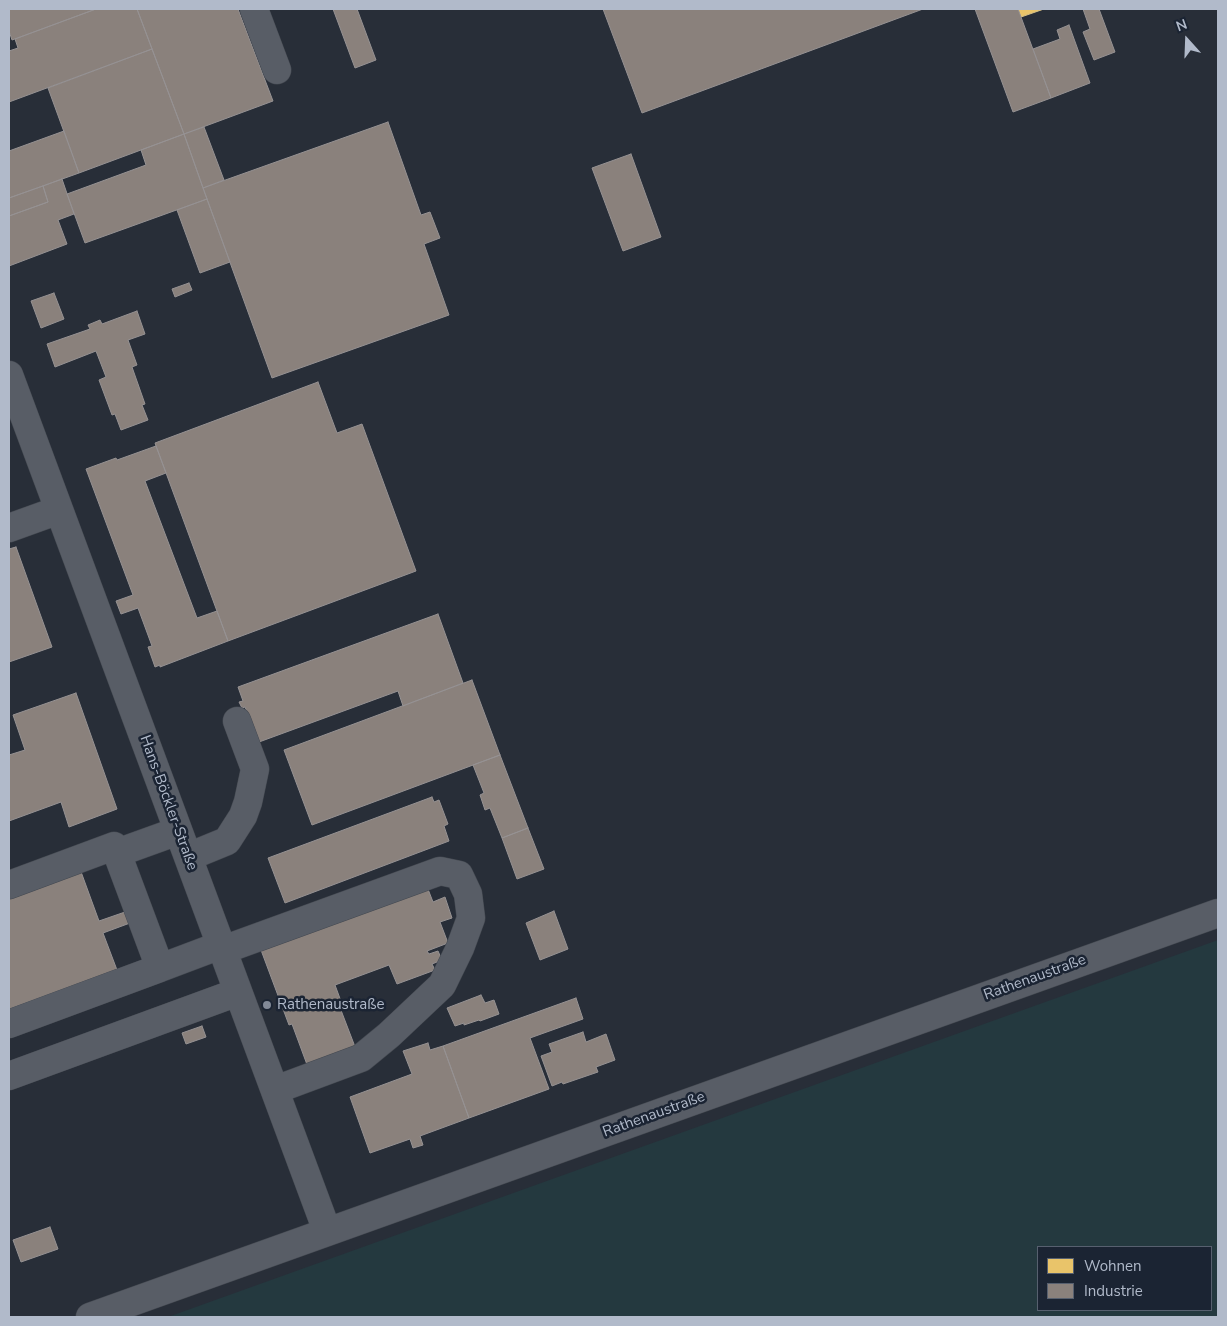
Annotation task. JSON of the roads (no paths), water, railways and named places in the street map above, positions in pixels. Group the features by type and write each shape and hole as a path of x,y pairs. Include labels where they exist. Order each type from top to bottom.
{"street":[{"path":"254,9 277,70"},
{"name":"Hans-Böckler-Straße","path":"9,374 327,1231"},
{"path":"9,528 59,510"},
{"path":"188,857 227,841 244,816 254,769 237,721"},
{"path":"117,853 178,831"},
{"path":"9,885 114,846 160,968"},
{"path":"9,1024 160,968 440,871 459,875 468,894 471,918 460,948 442,985 361,1058 275,1090"},
{"name":"Rathenaustraße","path":"90,1317 1218,913"},
{"path":"9,1076 238,992"}],"place":[{"name":"Rathenaustraße","path":"267,1005"}]}
